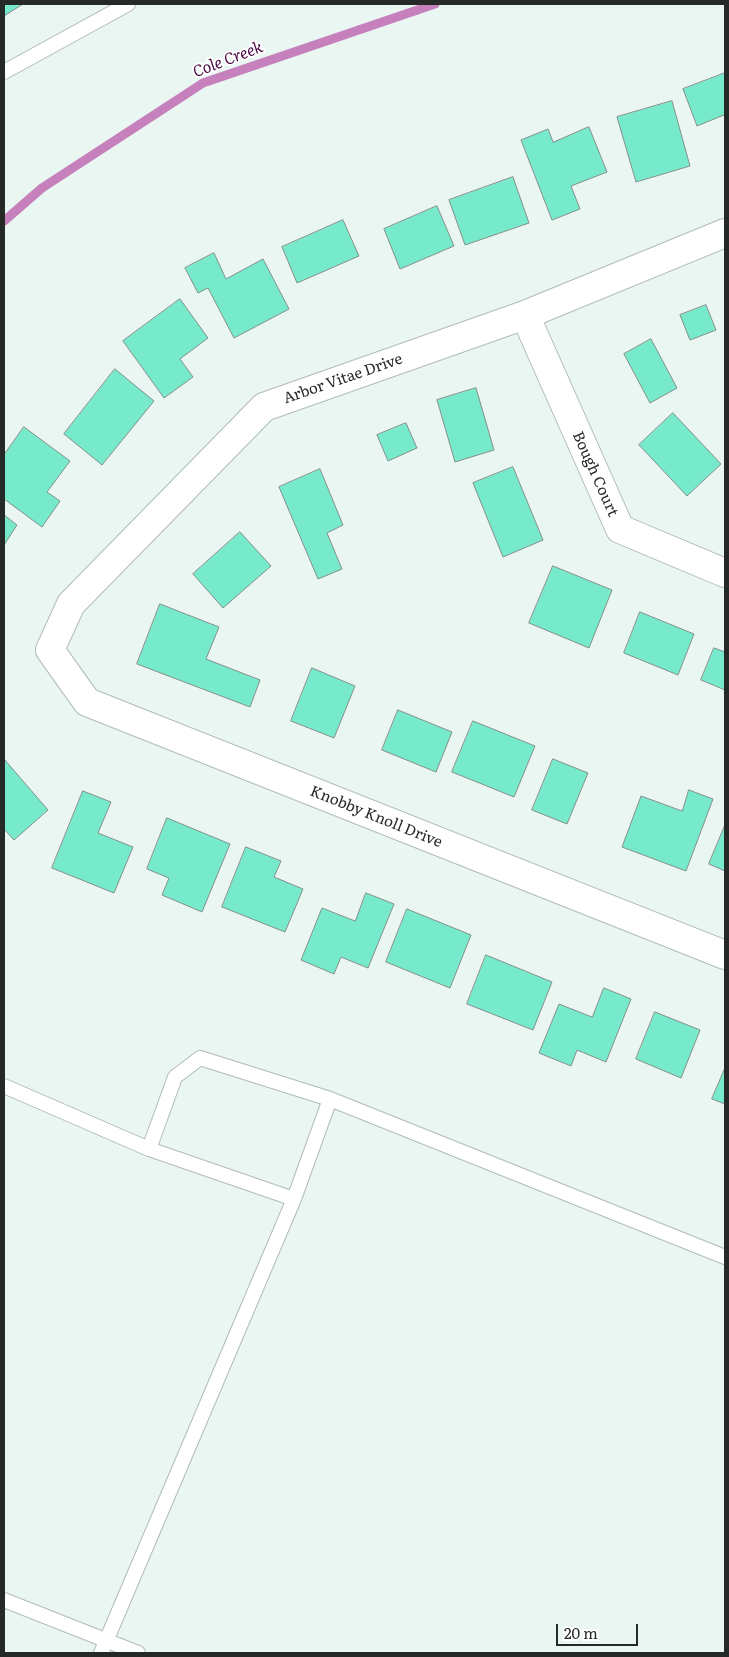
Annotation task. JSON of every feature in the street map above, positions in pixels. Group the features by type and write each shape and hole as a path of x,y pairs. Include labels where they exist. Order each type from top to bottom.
{"street":[{"name":"Arbor Vitae Drive","path":"50,650 71,604 264,407 525,315 725,233"},
{"name":"Bough Court","path":"525,315 620,529 725,573"},
{"name":"Knobby Knoll Drive","path":"50,650 87,702 725,955"}],"lane":[{"path":"4,72 128,4"},
{"path":"149,1149 175,1077 200,1058 330,1099 725,1257"},
{"path":"4,1086 149,1149 294,1199"},
{"path":"104,1647 294,1199 330,1099"},
{"path":"4,1600 104,1647 138,1653"}],"building":[{"path":"4,4 23,4 4,16"},
{"path":"725,73 725,118 724,115 697,126 683,89"},
{"path":"672,101 690,166 636,182 617,117"},
{"path":"589,127 607,172 571,186 580,209 552,220 521,140 548,129 553,142"},
{"path":"513,177 529,223 465,245 449,200"},
{"path":"437,206 454,246 400,269 384,229"},
{"path":"343,220 359,256 297,283 282,247"},
{"path":"214,253 226,279 263,259 289,309 234,338 208,288 198,293 185,268"},
{"path":"180,299 208,338 180,359 193,377 164,398 123,341"},
{"path":"706,305 716,330 690,340 680,315"},
{"path":"651,339 677,388 650,403 624,354"},
{"path":"115,369 154,401 102,465 64,434"},
{"path":"476,388 494,450 455,462 437,400"},
{"path":"673,413 721,464 687,496 639,445"},
{"path":"406,423 417,448 388,461 377,435"},
{"path":"24,427 70,461 47,492 60,501 42,527 4,499 4,455"},
{"path":"513,467 543,540 503,557 473,483"},
{"path":"320,469 343,525 327,533 342,569 318,579 279,487"},
{"path":"4,515 17,525 4,545"},
{"path":"240,532 271,566 223,608 193,574"},
{"path":"553,566 612,590 589,648 529,623"},
{"path":"160,604 219,627 206,659 260,680 250,707 137,664"},
{"path":"640,612 694,634 678,675 624,653"},
{"path":"714,648 725,652 725,690 701,680"},
{"path":"312,668 355,686 334,738 291,721"},
{"path":"398,710 452,732 436,772 382,750"},
{"path":"473,721 535,746 514,797 452,772"},
{"path":"4,759 48,810 14,840 4,829"},
{"path":"553,759 588,773 567,824 532,810"},
{"path":"689,790 713,799 686,871 622,847 641,796 682,811"},
{"path":"83,791 111,802 98,833 133,847 114,893 52,868"},
{"path":"167,818 230,844 202,912 162,895 169,878 147,869"},
{"path":"725,825 725,871 709,864"},
{"path":"246,847 281,861 274,877 303,889 285,932 222,907"},
{"path":"366,893 394,904 368,968 341,957 334,974 301,960 322,908 355,921"},
{"path":"407,909 471,935 450,988 386,962"},
{"path":"486,955 552,982 533,1030 467,1004"},
{"path":"604,988 631,999 606,1062 577,1050 571,1066 539,1053 559,1004 592,1017"},
{"path":"655,1012 700,1030 681,1078 636,1059"},
{"path":"725,1068 725,1104 712,1099"}],"waterway":[{"name":"Cole Creek","path":"4,221 42,188 203,83 435,4"}]}
